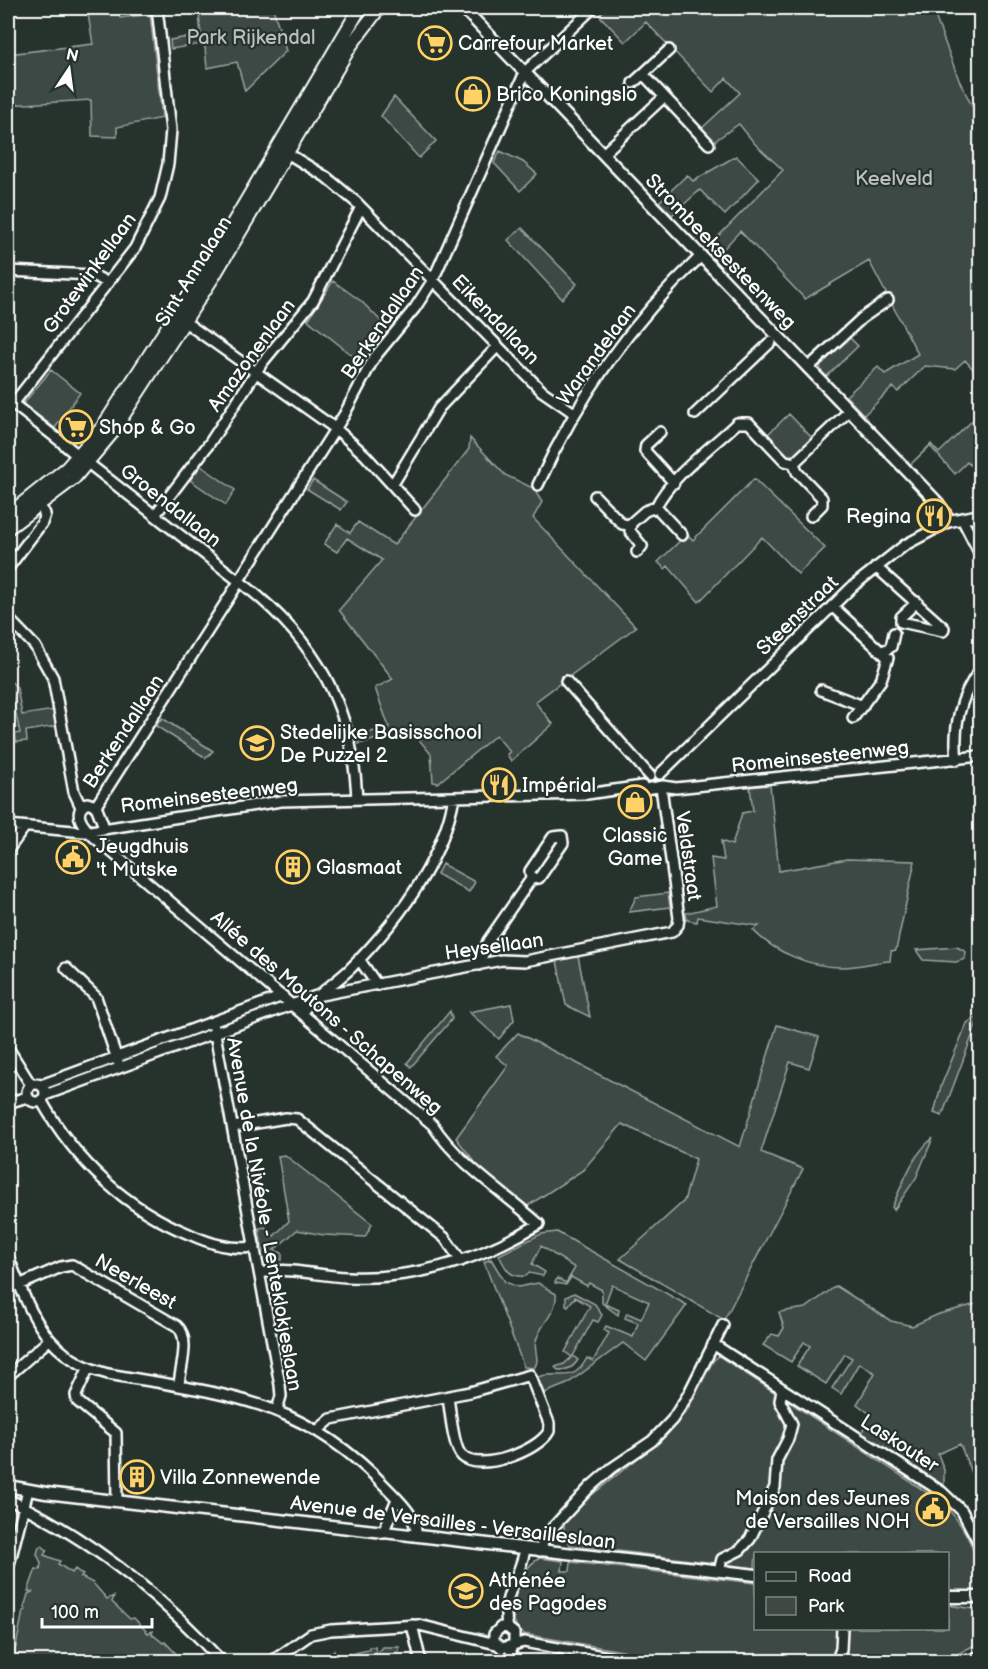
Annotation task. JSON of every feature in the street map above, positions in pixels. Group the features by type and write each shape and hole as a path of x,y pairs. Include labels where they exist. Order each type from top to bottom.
{"main road":[{"name":"Sint-Annalaan","path":"8,515 53,480 84,460 102,428 194,289 360,8"},
{"name":"Sint-Annalaan","path":"8,528 61,489 84,460 111,434 185,322 351,45 379,8"}],"street":[{"name":"Grotewinkellaan","path":"10,402 135,248 160,198 168,164 171,118 157,8"},
{"name":"Strombeeksesteenweg","path":"463,8 938,503 950,521"},
{"path":"525,72 593,8"},
{"path":"633,83 669,50"},
{"name":"Berkendallaan","path":"96,806 336,429 377,354 415,308 433,280 525,72"},
{"path":"644,74 709,144"},
{"path":"603,154 664,97"},
{"name":"Eikendallaan","path":"287,153 326,177 361,207 542,392 574,413"},
{"name":"Amazonenlaan","path":"155,515 209,444 255,371 316,295 361,207"},
{"name":"Warandelaan","path":"538,485 574,413 626,338 700,256"},
{"path":"8,271 93,275 108,283"},
{"path":"808,368 851,328 888,300"},
{"path":"185,322 336,429 393,484 415,510"},
{"name":"Strombeeksesteenweg","path":"695,414 771,342"},
{"path":"393,484 439,408 498,346"},
{"path":"10,402 84,460"},
{"path":"794,463 849,411"},
{"path":"595,496 622,524 631,523 645,511 656,507 674,483 740,421 749,423 785,461 794,463"},
{"path":"660,432 646,445 645,451 674,483"},
{"name":"Groendallaan","path":"84,460 284,619 325,674 349,736 357,800"},
{"path":"794,463 797,472 823,501 811,516"},
{"path":"8,568 42,524 45,514 39,505"},
{"path":"656,507 682,535"},
{"name":"Steenstraat","path":"655,775 876,567 924,534 950,521 981,515"},
{"path":"962,519 981,554"},
{"path":"631,523 630,531 642,546 637,552"},
{"path":"876,567 917,602"},
{"path":"832,606 883,651 888,660 881,680 853,718"},
{"path":"8,618 35,645 53,678 79,804 79,818 88,831"},
{"path":"883,651 891,647 894,633"},
{"path":"957,760 955,741 958,719 970,686 981,670"},
{"path":"566,681 655,775 664,778 662,787"},
{"path":"821,690 864,706"},
{"name":"Romeinsesteenweg","path":"8,825 88,831 281,801 594,793 642,786 646,789 676,788 981,756"},
{"path":"642,786 643,781 655,775"},
{"name":"Veldstraat","path":"662,787 679,918 676,928"},
{"path":"302,1012 316,996 359,959 403,908 423,876 442,836 454,797"},
{"name":"Romeinsesteenweg","path":"79,804 87,803 96,806 104,827"},
{"path":"8,850 24,828"},
{"name":"Allée des Moutons - Schapenweg","path":"88,831 433,1125 439,1135 539,1224 492,1249 460,1261"},
{"path":"479,965 488,941 531,879 530,871 553,837 560,835 564,839 562,844 539,878 531,879"},
{"name":"Heysellaan","path":"316,996 510,959 525,961 664,934 676,928"},
{"path":"359,959 377,985"},
{"path":"66,968 96,997 119,1062"},
{"path":"214,1028 283,996"},
{"path":"31,1085 41,1085 119,1062 214,1028 316,996"},
{"name":"Avenue de la Nivéole - Lenteklokjeslaan","path":"214,1028 281,1390 277,1410"},
{"path":"8,1048 31,1085"},
{"path":"27,1097 33,1102 119,1062"},
{"path":"27,1097 27,1091 31,1085"},
{"path":"41,1085 43,1098 82,1161 135,1208 170,1227 229,1248 255,1247"},
{"path":"8,1103 27,1097"},
{"path":"233,1127 286,1118 297,1119 445,1238 460,1261 426,1270 366,1277 346,1277 284,1268 260,1273"},
{"path":"8,1256 35,1320 49,1340 67,1357 88,1369 231,1395 277,1410 317,1431 361,1464 397,1499 415,1521 416,1536"},
{"name":"Neerleest","path":"19,1285 61,1267 72,1266 177,1326 182,1330 184,1340 178,1385"},
{"path":"540,1551 544,1536 590,1487 612,1468 652,1441 672,1420 688,1395 723,1325"},
{"path":"8,1376 49,1340"},
{"name":"Laskouter","path":"713,1344 954,1501 970,1522 981,1545"},
{"path":"88,1369 76,1398 83,1409 116,1433 117,1501"},
{"path":"317,1431 331,1419 448,1397 530,1376 549,1423 548,1435 531,1450 486,1462 465,1459 459,1452 448,1397"},
{"path":"719,1571 722,1559 737,1552 750,1539 775,1487 777,1460 788,1440 792,1422 780,1402 782,1389"},
{"name":"Avenue de Versailles - Versailleslaan","path":"8,1486 33,1491 383,1533 754,1575"},
{"path":"8,1569 24,1507 33,1491"},
{"path":"8,1499 37,1514 96,1551 145,1588 171,1610 222,1662"},
{"path":"383,1533 397,1499"},
{"path":"495,1640 504,1628 510,1589 523,1561 525,1549"},
{"path":"949,1597 981,1604"},
{"path":"962,1599 981,1597"},
{"path":"412,1625 421,1662"},
{"path":"271,1662 286,1657 318,1632 412,1625 495,1640 513,1648 637,1662"},
{"path":"504,1628 513,1648"},
{"path":"836,1662 842,1630"},
{"path":"966,1662 981,1656"}],"green space":[{"path":"87,8 117,8 120,18 150,14 162,118 117,127 117,137 92,136 91,100 8,105 8,54 93,44"},
{"name":"Park Rijkendal","path":"223,8 273,8 286,51 245,91 237,62 207,68 205,47 201,44 171,49 170,40 201,35 199,14 224,11"},
{"name":"Keelveld","path":"607,8 932,8 959,80 980,122 980,377 965,360 955,369 925,366 898,392 893,387 864,415 846,396 878,367 885,374 918,354 869,261 805,299 740,231 714,259 705,250 783,170 755,144 739,124 713,142 701,129 740,93 726,78 713,92 646,22 625,42 599,15"},
{"path":"394,97 436,141 419,158 381,116"},
{"path":"500,151 523,162 537,174 520,191 494,163"},
{"path":"736,156 759,179 725,215 700,190 672,215 659,202 687,175 693,181"},
{"path":"522,228 577,284 562,299 508,240"},
{"path":"333,281 361,301 387,327 362,363 308,320"},
{"path":"850,338 858,346 827,376 821,371 820,364"},
{"path":"51,370 80,393 55,428 23,404"},
{"path":"980,413 980,458 972,467 967,462 955,474 930,446 911,464 931,444 939,453"},
{"path":"789,414 812,438 796,455 787,455 768,434"},
{"path":"470,438 505,475 533,488 542,502 533,518 636,627 535,702 553,724 511,761 507,754 510,752 496,735 438,783 433,782 431,754 416,736 393,739 391,735 359,744 357,736 389,727 375,688 393,679 339,610 382,560 347,538 337,552 324,544 337,524 350,533 358,522 394,545 469,449"},
{"path":"201,466 235,490 226,505 190,480"},
{"path":"754,479 825,548 798,574 762,537 699,602 668,566 665,569 658,562 687,534 693,540"},
{"path":"313,480 347,502 341,510 307,489"},
{"path":"8,678 17,688 22,715 54,710 56,726 26,731 27,741 16,742 15,734 20,733"},
{"path":"162,718 213,751 206,758 156,726"},
{"path":"770,785 779,871 847,859 915,861 896,950 891,951 890,961 849,967 819,965 782,952 771,945 753,930 759,926 698,917 697,922 687,920 686,913 717,906 711,858 724,860 721,841 732,845 742,813 753,811 750,787"},
{"path":"442,864 475,882 469,892 437,874"},
{"path":"668,893 670,907 629,912 636,897"},
{"path":"957,947 966,952 965,959 956,962 923,960 916,950"},
{"path":"578,956 590,1017 566,1005 557,961"},
{"path":"511,1004 514,1020 499,1039 469,1012"},
{"path":"450,1011 452,1019 411,1067 407,1063"},
{"path":"980,1015 942,1116 934,1113 941,1086 967,1023"},
{"path":"777,1025 819,1037 809,1068 790,1062 761,1152 803,1169 724,1320 620,1259 684,1201 696,1159 622,1124 583,1170 526,1207 478,1166 456,1138 508,1066 496,1056 518,1033 740,1147"},
{"path":"933,1138 916,1178 894,1210 892,1207 909,1170 919,1153"},
{"path":"285,1155 372,1224 365,1237 324,1235 297,1230 274,1250 282,1253 282,1260 267,1255 262,1248 259,1228 265,1227 274,1236 289,1221 278,1156"},
{"path":"557,1232 687,1305 646,1361 623,1343 567,1384 542,1394 536,1378 544,1375 570,1374 576,1372 587,1358 593,1361 609,1333 604,1330 606,1326 633,1337 638,1323 625,1318 627,1313 641,1319 649,1302 612,1285 605,1304 619,1310 618,1315 602,1303 602,1290 589,1283 587,1286 571,1277 566,1285 555,1283 557,1278 566,1283 575,1268 541,1246 532,1264 545,1272 543,1276 529,1273 526,1276 516,1276 506,1269 499,1255 541,1234"},
{"path":"491,1259 505,1282 518,1287 538,1283 556,1294 552,1312 536,1341 537,1362 534,1368 524,1367 484,1262"},
{"path":"836,1286 891,1321 912,1326 939,1314 980,1303 980,1496 960,1444 938,1454 944,1470 944,1486 860,1437 870,1414 857,1404 875,1373 859,1363 841,1394 832,1388 852,1358 845,1354 826,1384 797,1366 810,1346 804,1342 791,1362 763,1345 772,1334 779,1336 784,1328 779,1312 806,1308"},
{"path":"574,1293 595,1304 602,1315 598,1322 593,1320 573,1356 578,1360 576,1363 570,1368 558,1370 555,1367 564,1364 572,1357 565,1352 590,1306 575,1297 568,1306 566,1305 566,1297"},
{"path":"719,1356 940,1501 958,1521 970,1542 978,1566 980,1592 949,1590 949,1552 754,1552 754,1568 570,1545 564,1531 564,1524 587,1499 667,1435 688,1409 713,1361"},
{"path":"42,1546 47,1550 44,1555 60,1561 58,1564 72,1573 75,1569 83,1575 81,1577 93,1583 107,1599 114,1596 112,1602 130,1619 134,1618 148,1633 153,1631 152,1634 163,1643 165,1642 183,1661 9,1661 15,1651 28,1594 32,1592 28,1591 36,1569 40,1570 41,1563 37,1554 39,1547"},
{"path":"540,1558 563,1561 562,1571 570,1571 571,1562 754,1583 754,1630 949,1630 949,1605 980,1610 980,1642 945,1661 680,1661 524,1634 513,1617 512,1606 518,1583 531,1564"},
{"path":"369,1647 375,1647 376,1652 383,1647 399,1647 399,1651 392,1655 395,1661 308,1662 314,1661 312,1658 316,1655 318,1660 324,1654 325,1658 328,1657 334,1650 335,1654 351,1654 353,1660 356,1659 354,1653 369,1650"}],"place":[{"name":"Carrefour Market","path":"435,43"},
{"name":"Brico Koningslo","path":"473,94"},
{"name":"Shop & Go","path":"76,427"},
{"name":"Regina","path":"934,516"},
{"name":"Stedelijke Basisschool De Puzzel 2","path":"257,743"},
{"name":"Impérial","path":"499,785"},
{"name":"Classic Game","path":"635,802"},
{"name":"Jeugdhuis 't Mutske","path":"73,857"},
{"name":"Glasmaat","path":"293,867"},
{"name":"Villa Zonnewende","path":"137,1477"},
{"name":"Maison des Jeunes de Versailles NOH","path":"933,1509"},
{"name":"Athénée des Pagodes","path":"466,1591"}]}
